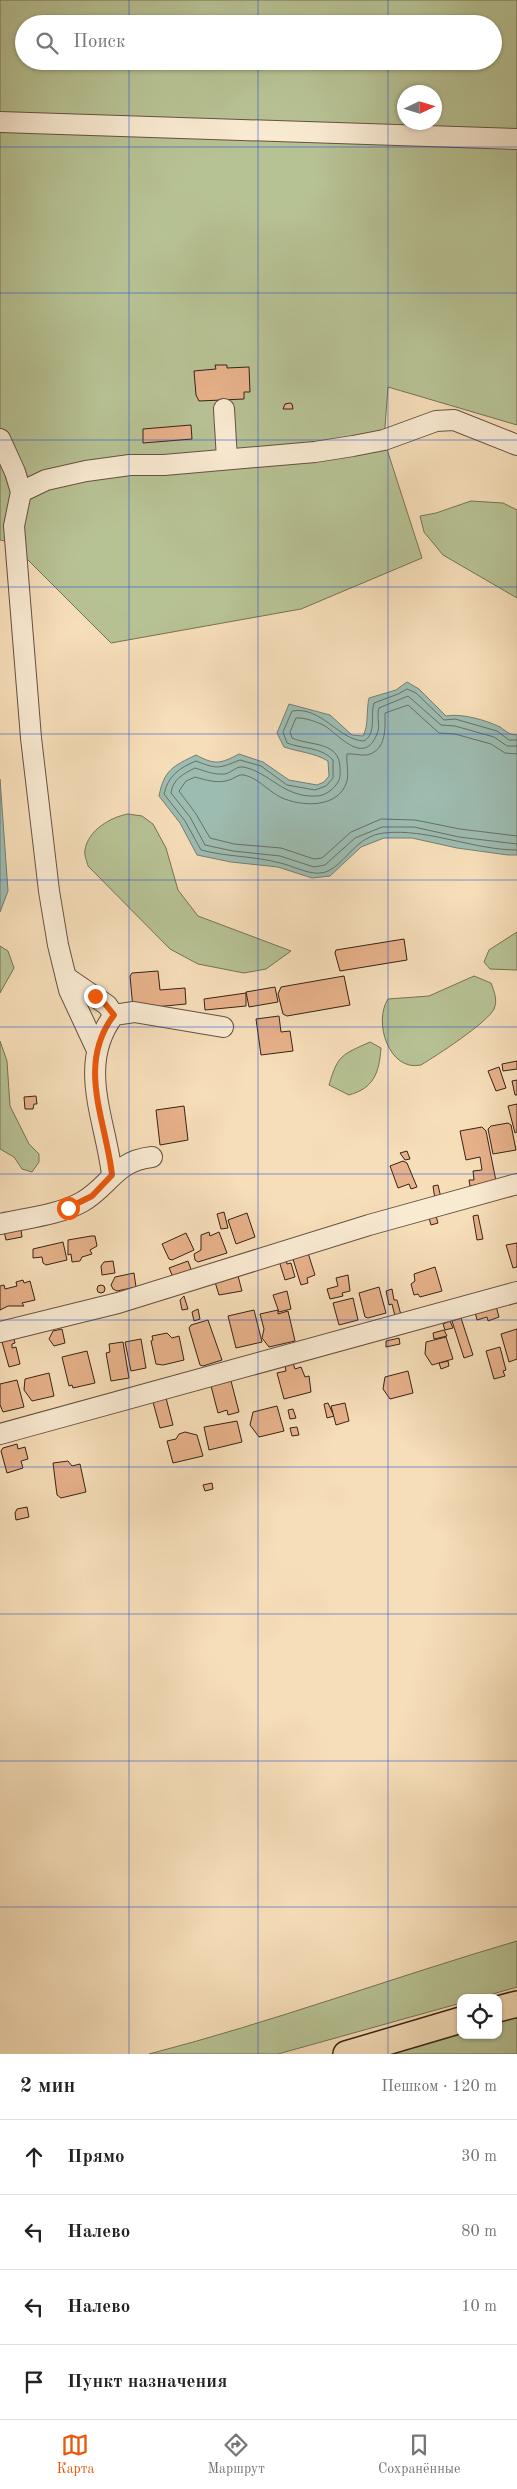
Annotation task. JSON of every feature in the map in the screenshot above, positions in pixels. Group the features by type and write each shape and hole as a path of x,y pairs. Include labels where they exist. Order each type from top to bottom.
{"main road":[{"path":"502,2008 517,2004"},
{"path":"346,2054 457,2021"}],"street":[{"path":"0,122 517,139"},
{"path":"224,409 227,459"},
{"path":"21,492 46,480 86,471 130,465 315,452 353,446 384,440 436,421 454,420 517,445"},
{"path":"0,439 15,472 21,492 14,526 24,661 39,816 58,945 69,990 96,1048"},
{"path":"0,510 11,518 14,526"},
{"path":"66,977 106,1005 114,1015"},
{"path":"112,1175 95,1091 96,1048 101,1033 114,1015 134,1012 223,1027"},
{"path":"0,1224 80,1203 92,1196 120,1167 137,1159 152,1157"},
{"path":"1,1330 118,1304 369,1225 517,1184"},
{"path":"0,1434 517,1292"}],"green space":[{"path":"0,0 517,0 517,425 388,387 384,440 422,558 301,609 111,643 10,542 0,540"},
{"path":"471,501 503,503 517,510 517,598 443,555 424,532 420,516 436,513"},
{"path":"128,814 142,816 153,824 166,848 178,890 198,916 291,951 266,969 244,973 198,964 170,949 88,866 85,852 91,836 108,821"},
{"path":"517,932 517,970 490,969 484,962 489,950"},
{"path":"0,946 8,951 14,968 0,993"},
{"path":"474,976 491,983 496,1002 494,1009 489,1015 461,1039 421,1065 410,1065 400,1061 387,1043 383,1032 382,1020 388,999 429,996"},
{"path":"0,1041 7,1061 10,1106 29,1144 39,1154 39,1162 32,1172 22,1169 14,1157 0,1149"},
{"path":"370,1042 381,1048 377,1072 370,1084 349,1095 329,1085 335,1067 342,1057"},
{"path":"517,1941 517,1987 493,1994 457,1994 457,2004 278,2054 149,2054 242,2028"},
{"path":"517,2016 517,2054 384,2054 457,2033 457,2039 502,2039 502,2020"}],"water":[{"path":"407,682 419,689 446,716 459,715 481,720 500,727 510,734 517,735 517,855 457,848 412,838 384,838 361,847 330,876 312,878 278,867 231,862 197,855 180,823 159,796 164,780 171,770 181,762 196,755 213,762 218,762 239,754 263,762 289,780 317,785 324,782 329,776 328,761 312,754 284,747 277,733 289,704 330,715 352,735 363,736 366,727 369,698 396,690"},
{"path":"0,779 8,891 0,912"}],"building":[{"path":"215,365 227,365 227,368 249,367 250,392 244,392 244,399 199,401 196,395 194,371 216,369"},
{"path":"290,403 293,409 283,409 285,404"},
{"path":"191,425 192,439 143,443 143,429"},
{"path":"404,939 407,960 340,971 335,953 336,950"},
{"path":"158,971 160,990 185,988 186,1004 133,1009 130,976 132,973"},
{"path":"344,976 350,1005 287,1016 283,1014 278,994 281,987"},
{"path":"275,987 278,1002 249,1007 246,992"},
{"path":"246,993 246,1006 205,1010 204,999"},
{"path":"279,1016 281,1032 290,1031 293,1051 261,1055 256,1019"},
{"path":"517,1061 517,1069 503,1071 502,1064"},
{"path":"499,1067 506,1088 496,1091 488,1071"},
{"path":"517,1080 517,1095 515,1095 512,1081"},
{"path":"36,1096 37,1104 34,1104 33,1109 25,1109 24,1097"},
{"path":"517,1104 517,1132 515,1133 508,1106"},
{"path":"184,1106 188,1140 160,1145 156,1110"},
{"path":"508,1123 511,1125 516,1150 493,1154 488,1129 491,1126"},
{"path":"482,1127 486,1131 496,1181 470,1186 469,1180 474,1180 473,1171 482,1170 480,1157 466,1160 460,1131"},
{"path":"407,1151 410,1159 405,1160 400,1153"},
{"path":"403,1161 407,1163 417,1187 411,1189 409,1184 398,1188 390,1166"},
{"path":"438,1185 441,1198 435,1199 433,1186"},
{"path":"224,1212 228,1228 221,1229 217,1214"},
{"path":"247,1213 255,1237 236,1244 228,1220"},
{"path":"478,1215 483,1239 477,1240 473,1216"},
{"path":"436,1216 438,1223 431,1225 429,1218"},
{"path":"21,1230 22,1237 6,1240 4,1231"},
{"path":"209,1232 210,1236 219,1232 227,1253 198,1262 195,1260 194,1254 201,1250 201,1235"},
{"path":"186,1233 194,1250 172,1260 169,1259 162,1244"},
{"path":"95,1236 97,1246 90,1250 92,1254 82,1257 80,1261 72,1262 71,1254 68,1255 68,1240"},
{"path":"63,1242 67,1260 46,1265 43,1263 42,1257 33,1258 33,1249"},
{"path":"517,1243 517,1267 513,1268 506,1245"},
{"path":"308,1253 315,1275 307,1278 308,1283 301,1285 292,1256"},
{"path":"286,1259 287,1264 291,1263 295,1277 285,1280 279,1261"},
{"path":"113,1261 115,1273 102,1275 101,1266 104,1262"},
{"path":"188,1261 192,1272 173,1277 169,1268"},
{"path":"435,1267 442,1291 420,1297 418,1294 414,1295 411,1284 415,1281 414,1274"},
{"path":"237,1272 242,1291 219,1295 215,1282"},
{"path":"134,1273 136,1287 117,1291 113,1289 111,1285 115,1277"},
{"path":"348,1275 350,1291 342,1293 343,1296 330,1299 327,1289 338,1286 336,1278"},
{"path":"23,1280 24,1283 30,1281 35,1300 22,1303 24,1306 8,1306 0,1310 0,1286 4,1285 5,1289 17,1286 16,1282"},
{"path":"101,1285 105,1289 101,1293 97,1289"},
{"path":"379,1287 386,1313 368,1318 365,1317 359,1293"},
{"path":"392,1289 394,1300 397,1300 401,1315 395,1316 392,1304 389,1305 386,1291"},
{"path":"287,1291 291,1309 279,1312 273,1295"},
{"path":"184,1296 188,1309 182,1310 180,1300"},
{"path":"353,1298 358,1320 339,1325 333,1303"},
{"path":"496,1306 499,1317 488,1321 487,1317 477,1320 475,1312"},
{"path":"198,1309 200,1319 194,1321 192,1312"},
{"path":"254,1310 262,1342 236,1348 228,1316"},
{"path":"278,1310 278,1314 288,1311 295,1341 269,1347 262,1338 264,1329 260,1314"},
{"path":"461,1318 473,1355 464,1358 452,1321"},
{"path":"208,1320 222,1360 203,1366 200,1365 189,1328 191,1325"},
{"path":"450,1321 453,1328 445,1330 443,1324"},
{"path":"62,1329 65,1343 54,1346 49,1339 53,1331"},
{"path":"517,1329 517,1359 509,1362 501,1334"},
{"path":"444,1330 447,1336 434,1339 433,1333"},
{"path":"167,1333 172,1338 179,1336 184,1360 163,1365 156,1364 151,1341 153,1340 152,1336"},
{"path":"446,1337 453,1359 432,1365 425,1354 426,1342"},
{"path":"399,1338 400,1344 386,1347 386,1341"},
{"path":"14,1339 15,1343 12,1344 12,1348 16,1347 20,1364 9,1367 2,1342"},
{"path":"141,1339 146,1368 131,1371 125,1342"},
{"path":"123,1342 129,1378 111,1381 106,1353 110,1352 109,1344"},
{"path":"500,1347 506,1370 503,1371 505,1376 494,1379 486,1351"},
{"path":"87,1351 95,1383 73,1388 72,1385 69,1386 62,1357"},
{"path":"448,1361 449,1366 441,1369 439,1363"},
{"path":"293,1363 295,1369 301,1367 305,1377 309,1376 311,1392 284,1399 277,1373 286,1371 285,1365"},
{"path":"408,1371 413,1393 390,1399 383,1389 385,1377"},
{"path":"49,1373 54,1396 32,1401 24,1390 25,1379"},
{"path":"17,1380 24,1407 3,1412 0,1405 0,1384"},
{"path":"231,1381 239,1412 228,1415 227,1410 218,1413 211,1386"},
{"path":"166,1398 173,1425 160,1428 153,1402"},
{"path":"328,1403 334,1416 327,1418 324,1404"},
{"path":"345,1403 349,1421 336,1425 331,1406"},
{"path":"277,1406 284,1431 259,1437 250,1425 253,1412"},
{"path":"293,1409 296,1418 290,1419 288,1410"},
{"path":"237,1421 242,1442 209,1450 204,1427"},
{"path":"297,1427 299,1435 292,1436 290,1428"},
{"path":"185,1432 197,1435 203,1456 173,1463 167,1441 176,1439 179,1434"},
{"path":"17,1444 18,1449 25,1447 28,1459 21,1461 23,1468 7,1473 1,1451 3,1448"},
{"path":"68,1461 72,1466 80,1464 86,1492 61,1498 57,1495 53,1463"},
{"path":"212,1483 213,1489 205,1491 203,1485"},
{"path":"27,1507 29,1517 16,1520 15,1513 17,1509"}],"route":[{"path":"68,1208 92,1196 112,1175 95,1091 95,1072 96,1048 101,1033 114,1015 95,996"}]}
